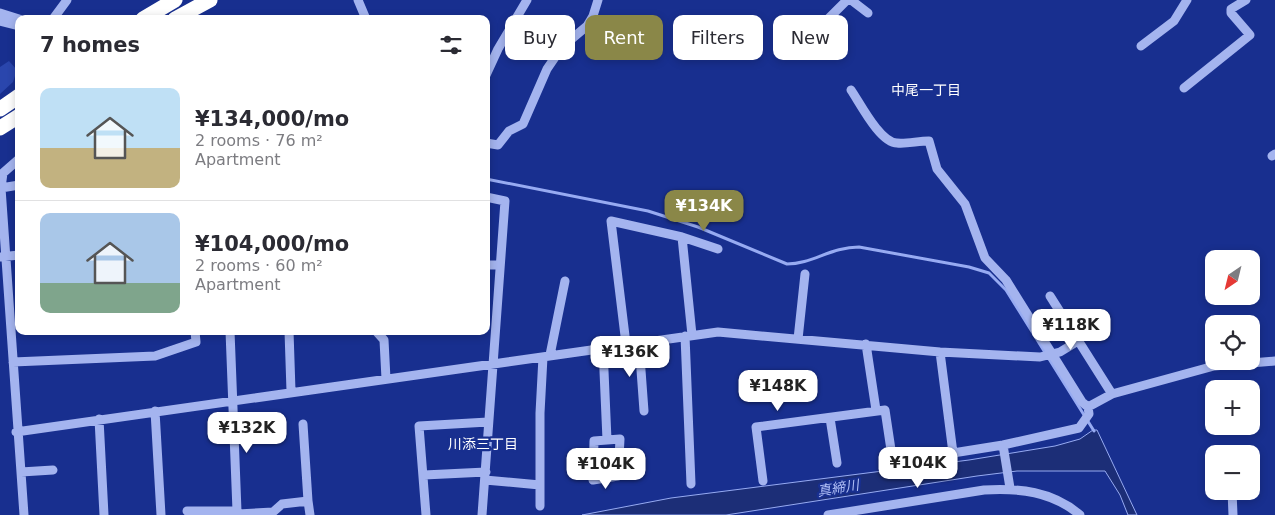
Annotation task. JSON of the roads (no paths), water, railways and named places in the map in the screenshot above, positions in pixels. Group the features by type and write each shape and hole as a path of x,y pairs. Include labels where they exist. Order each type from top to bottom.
{"highway":[{"path":"149,15 175,0"},
{"path":"182,15 210,0"},
{"path":"0,108 15,99"},
{"path":"0,128 15,119"}],"street":[{"path":"56,15 67,0"},
{"path":"358,0 364,15"},
{"path":"490,67 498,49 527,0"},
{"path":"490,144 498,145 509,131 524,124 547,69 562,47 587,26 593,16 598,0"},
{"path":"832,15 847,0"},
{"path":"851,0 868,13"},
{"path":"1141,46 1174,21 1187,0"},
{"path":"1184,88 1250,35 1231,13 1231,9 1246,0"},
{"path":"0,13 15,18"},
{"path":"0,21 15,25"},
{"path":"851,90 875,128 886,140 895,144 928,140 937,169 965,204 985,258 1006,280 1089,411"},
{"path":"15,162 3,173 1,188 2,257 13,362 16,432 24,515"},
{"path":"1,188 15,186"},
{"path":"482,515 505,201 490,198"},
{"path":"626,344 611,221 682,237 718,249"},
{"path":"682,237 689,336 691,484"},
{"path":"2,257 15,255"},
{"path":"490,266 500,265"},
{"path":"798,339 805,274"},
{"path":"540,506 540,413 547,356 566,281"},
{"path":"1050,296 1112,394"},
{"path":"16,432 233,399 718,332 940,352 1040,358 1078,341"},
{"path":"13,362 155,356 196,342 195,335"},
{"path":"230,335 237,511"},
{"path":"290,335 291,391"},
{"path":"380,335 384,340 386,379"},
{"path":"640,343 644,411"},
{"path":"866,344 876,410"},
{"path":"603,348 607,440"},
{"path":"940,352 953,453"},
{"path":"763,481 756,427 885,410 893,463 1004,446 1069,432 1079,428 1084,423 1089,411 1112,394 1214,366 1275,361"},
{"path":"154,411 160,515"},
{"path":"830,418 837,463"},
{"path":"99,419 104,515"},
{"path":"426,515 419,426 488,422"},
{"path":"303,424 310,515"},
{"path":"620,439 618,476 593,480 594,441 607,440 620,439"},
{"path":"1004,446 1010,488"},
{"path":"21,472 53,470"},
{"path":"424,475 485,476 540,485"},
{"path":"828,515 984,490 1010,488 1044,494 1058,500 1080,515"},
{"path":"1232,500 1233,515"},
{"path":"187,511 237,511 238,514 273,512 282,504 308,502"}],"water":[{"name":"真締川","path":"1093,430 1097,430 1137,515 1128,515 1120,495 1105,471 1017,471 726,515 582,515 671,498 969,460 1055,446 1080,439"}],"waterway":[{"path":"490,180 648,211 698,227 787,264 805,261 839,250 859,247 969,267 989,273 1006,290 1094,431"}],"district":[{"name":"中尾一丁目","path":"926,90"},
{"name":"川添三丁目","path":"483,444"}]}
